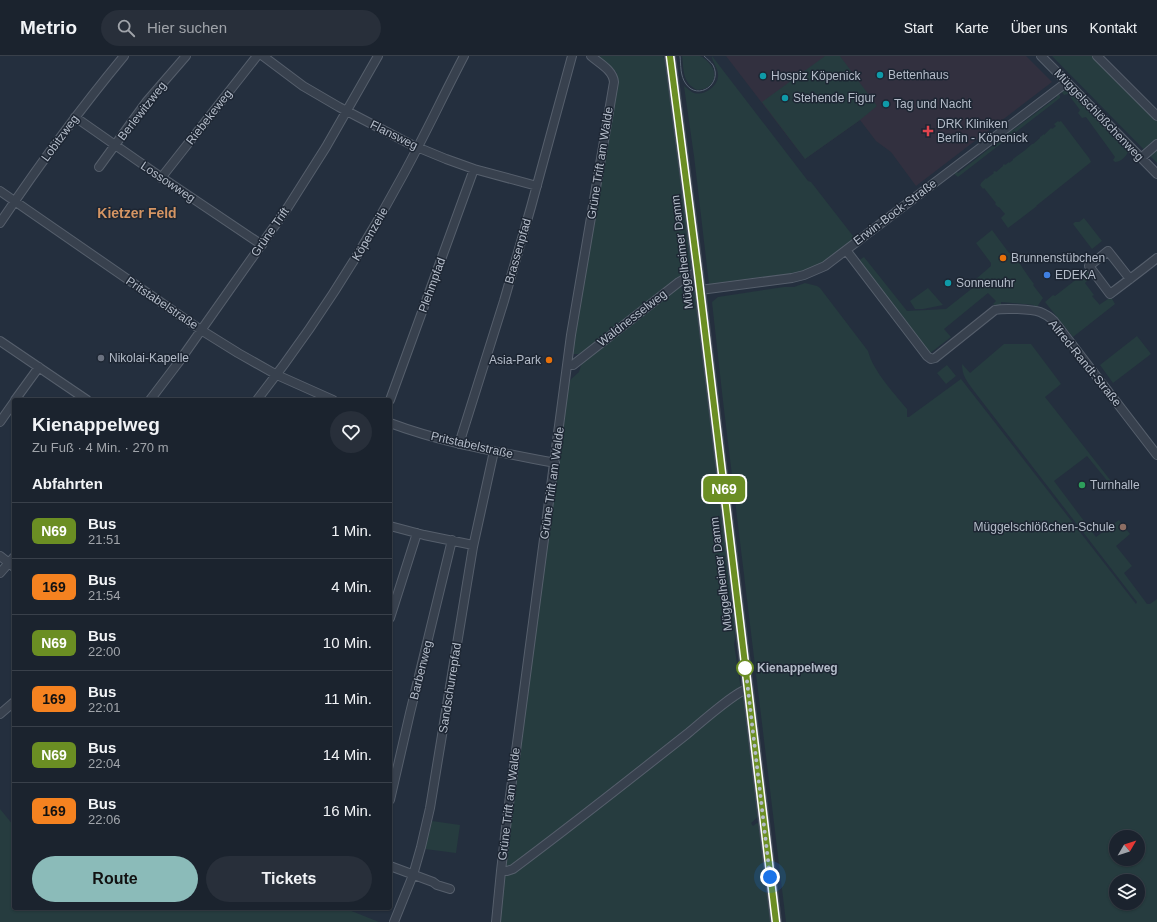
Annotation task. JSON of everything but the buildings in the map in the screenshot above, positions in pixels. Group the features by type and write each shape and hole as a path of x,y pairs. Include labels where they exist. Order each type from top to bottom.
{"main road":[{"name":"Müggelheimer Damm","path":"670,56 698,273 776,922"}],"street":[{"name":"Lobitzweg","path":"0,223 76,117 124,56"},
{"name":"Berlewitzweg","path":"99,167 148,101 186,56"},
{"name":"Riebekeweg","path":"161,178 256,56"},
{"name":"Flansweg","path":"263,56 303,86 382,130 446,159 474,169 537,186"},
{"name":"Grüne Trift","path":"152,398 262,245 303,184 378,56"},
{"name":"Köpenzeile","path":"259,398 319,316 378,221 418,147 464,56"},
{"name":"Brassenpfad","path":"459,444 504,301 572,56"},
{"name":"Grüne Trift am Walde","path":"496,922 501,871 571,335 614,82 611,72 591,56"},
{"name":"Müggelschlößchenweg","path":"1042,56 1157,174"},
{"path":"1097,56 1157,116"},
{"name":"Erwin-Bock-Straße","path":"700,290 804,276 825,266 1067,82"},
{"name":"Lossowweg","path":"76,117 161,178 262,245"},
{"path":"1141,158 1157,144"},
{"name":"Plehmpfad","path":"391,398 474,169"},
{"name":"Pritstabelstraße","path":"0,191 201,330 277,375 329,398"},
{"name":"Alfred-Randt-Straße","path":"846,250 927,356 932,359 995,310 1002,308 1039,312 1049,317 1058,326 1157,455"},
{"path":"1130,279 1108,251 1089,266 1110,294 1130,279 1157,258"},
{"name":"Waldnesselweg","path":"568,364 573,365 679,282 693,274 698,273"},
{"path":"0,341 84,398"},
{"path":"17,398 39,367"},
{"path":"0,422 12,405"},
{"name":"Pritstabelstraße","path":"392,424 459,444 555,463"},
{"name":"Sandschurrepfad","path":"394,922 413,875 430,808 474,545 494,451"},
{"path":"392,527 474,545"},
{"path":"392,612 417,533"},
{"name":"Barbenweg","path":"392,791 452,540"},
{"path":"0,556 12,562 0,573"},
{"path":"501,871 513,869 732,698 743,690 748,690"},
{"path":"0,714 12,704"},
{"path":"392,867 450,889"}],"shaded area":[{"name":"DRK Kliniken Berlin - Köpenick","path":"726,56 1026,56 1052,82 916,186 891,152 876,141 860,120 805,159"}],"green space":[{"path":"595,56 663,56 668,68 693,268 664,289 585,354 571,354 573,333 617,73"},
{"path":"682,56 700,56 712,66 714,76 708,87 697,90 686,80"},
{"path":"712,56 808,181 811,182 853,236 853,239 814,269 785,276 778,275 709,284 684,86 698,94 706,92 713,87 717,81 718,74"},
{"path":"825,56 840,56 877,106 805,159 762,102"},
{"path":"1052,56 1093,56 1157,119 1157,163"},
{"path":"1063,88 1068,90 1128,152 1123,159 1115,162 1113,160 1115,157 1086,117 1082,118 1078,113 1080,110 1068,94 1064,95 1061,91"},
{"path":"1055,93 1059,94 1060,98 958,177 953,173 955,170 958,173 999,141 997,138 1010,128 1013,130 1057,97"},
{"path":"1061,121 1091,162 1008,228 1001,218 1005,214 980,185 986,178 994,173 993,172 996,172 1004,164 1009,163 1051,128 1052,129 1056,126 1054,124"},
{"path":"1084,218 1102,241 1092,249 1073,224"},
{"path":"992,230 1009,253 1012,253 1015,257 1043,298 1034,309 1034,305 1001,302 1001,306 997,307 993,304 996,301 988,293 944,329 951,337 929,354 858,261 864,257 907,311 946,309 979,283 976,279 991,266 991,263 976,243"},
{"path":"1087,271 1093,274 1085,283 1099,305 1111,297 1115,304 1073,337 1045,302"},
{"path":"805,283 820,288 868,351 879,374 907,409 907,417 961,379 1136,604 1137,602 974,391 964,375 962,364 970,373 1004,344 1031,344 1061,384 1045,397 1111,481 1109,483 1087,456 1054,481 1096,537 1119,520 1130,534 1116,546 1132,566 1124,573 1147,604 1150,604 1157,599 1157,922 786,922 712,302 718,297 784,287 794,287"},
{"path":"678,286 681,287 683,293 686,289 688,291 694,290 701,329 734,609 734,644 741,689 514,866 507,867 505,866 568,382 579,372 582,362"},
{"path":"928,288 943,305 915,309 910,301"},
{"path":"1137,336 1151,354 1113,383 1100,365"},
{"path":"947,365 956,376 946,384 937,373"},
{"path":"742,695 744,696 759,816 751,823 753,826 757,823 760,824 772,922 499,922 503,878 508,873 544,849 550,847 560,839 561,835 736,698"},
{"path":"0,809 12,824 12,910 349,910 379,922 0,922"},
{"path":"432,821 460,825 456,853 425,849"}],"tram line":[{"path":"680,56 681,70 684,81 691,89 697,91 708,88 715,78 713,65 704,56"}],"bus line":[{"name":"N69","path":"670,56 698,273 776,922"}],"place":[{"name":"Bettenhaus","path":"880,75"},
{"name":"Hospiz Köpenick","path":"763,76"},
{"name":"Stehende Figur","path":"785,98"},
{"name":"Tag und Nacht","path":"886,104"},
{"name":"DRK Kliniken Berlin - Köpenick","path":"928,131"},
{"name":"Brunnenstübchen","path":"1003,258"},
{"name":"EDEKA","path":"1047,275"},
{"name":"Sonnenuhr","path":"948,283"},
{"name":"Nikolai-Kapelle","path":"101,358"},
{"name":"Asia-Park","path":"549,360"},
{"name":"Turnhalle","path":"1082,485"},
{"name":"Müggelschlößchen-Schule","path":"1123,527"},
{"name":"Kienappelweg","path":"745,668"}],"district":[{"name":"Kietzer Feld","path":"137,213"}],"route":[{"path":"745,668 745,664 770,877"}]}
